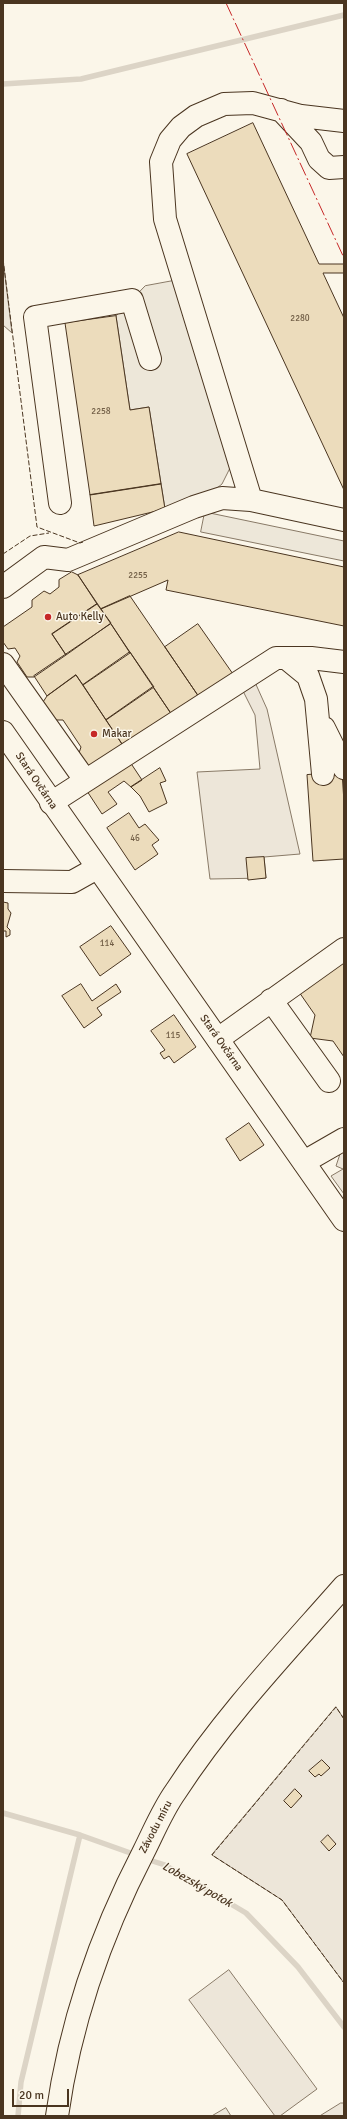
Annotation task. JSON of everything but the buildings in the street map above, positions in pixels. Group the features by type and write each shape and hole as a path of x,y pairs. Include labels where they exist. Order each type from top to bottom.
{"street":[{"path":"251,500 165,219 161,162 170,140 181,127 196,116 224,104 253,104 301,116 344,121"},
{"path":"281,110 312,142 319,159 329,168 344,167"},
{"path":"60,503 35,317 132,300 150,359"},
{"path":"3,587 44,557 68,560 194,507 222,498 251,500 344,520"},
{"path":"51,803 276,658 311,658 344,662"},
{"path":"286,658 308,676 316,699 323,774"},
{"path":"3,664 85,780"},
{"path":"318,716 344,768"},
{"name":"Stará Ovčárna","path":"3,732 51,803 344,1220"},
{"path":"3,882 72,882 97,868"},
{"path":"218,1039 344,949"},
{"path":"271,1000 329,1081"},
{"path":"304,1162 344,1139"},
{"name":"Závodu míru","path":"57,2116 70,2051 85,1993 106,1930 132,1874 175,1791 236,1710 344,1586"}],"shaded area":[{"path":"3,259 12,333 3,325"},
{"path":"173,281 230,468 222,484 212,492 169,506 165,509 149,407 130,410 116,316 145,286"},
{"path":"205,512 344,541 344,561 201,532"},
{"path":"254,680 267,709 300,854 264,857 266,878 210,879 197,772 260,769 255,715 242,689"},
{"path":"344,1150 344,1194 331,1176 343,1169 336,1166 341,1151"},
{"path":"336,1707 344,1719 344,1983 282,1900 212,1855"},
{"path":"229,1970 317,2089 280,2116 275,2116 189,2000"},
{"path":"341,2103 344,2103 344,2116 320,2116"},
{"path":"226,2108 231,2116 212,2116"}],"waterway":[{"path":"3,84 81,79 344,15"},
{"name":"Lobezský potok","path":"3,1813 80,1835 136,1855"},
{"path":"18,2116 21,2082 80,1835"},
{"name":"Lobezský potok","path":"146,1859 165,1865 246,1913 298,1967 344,2027"}],"fence":[{"path":"3,259 37,527 80,543 83,542"},
{"path":"3,554 30,536 49,533"},
{"path":"344,1719 336,1707 212,1855 282,1900 344,1983"}],"power":[{"path":"226,3 344,258"}],"place":[{"name":"Auto Kelly","path":"48,617"},
{"name":"Makar","path":"94,734"}]}
